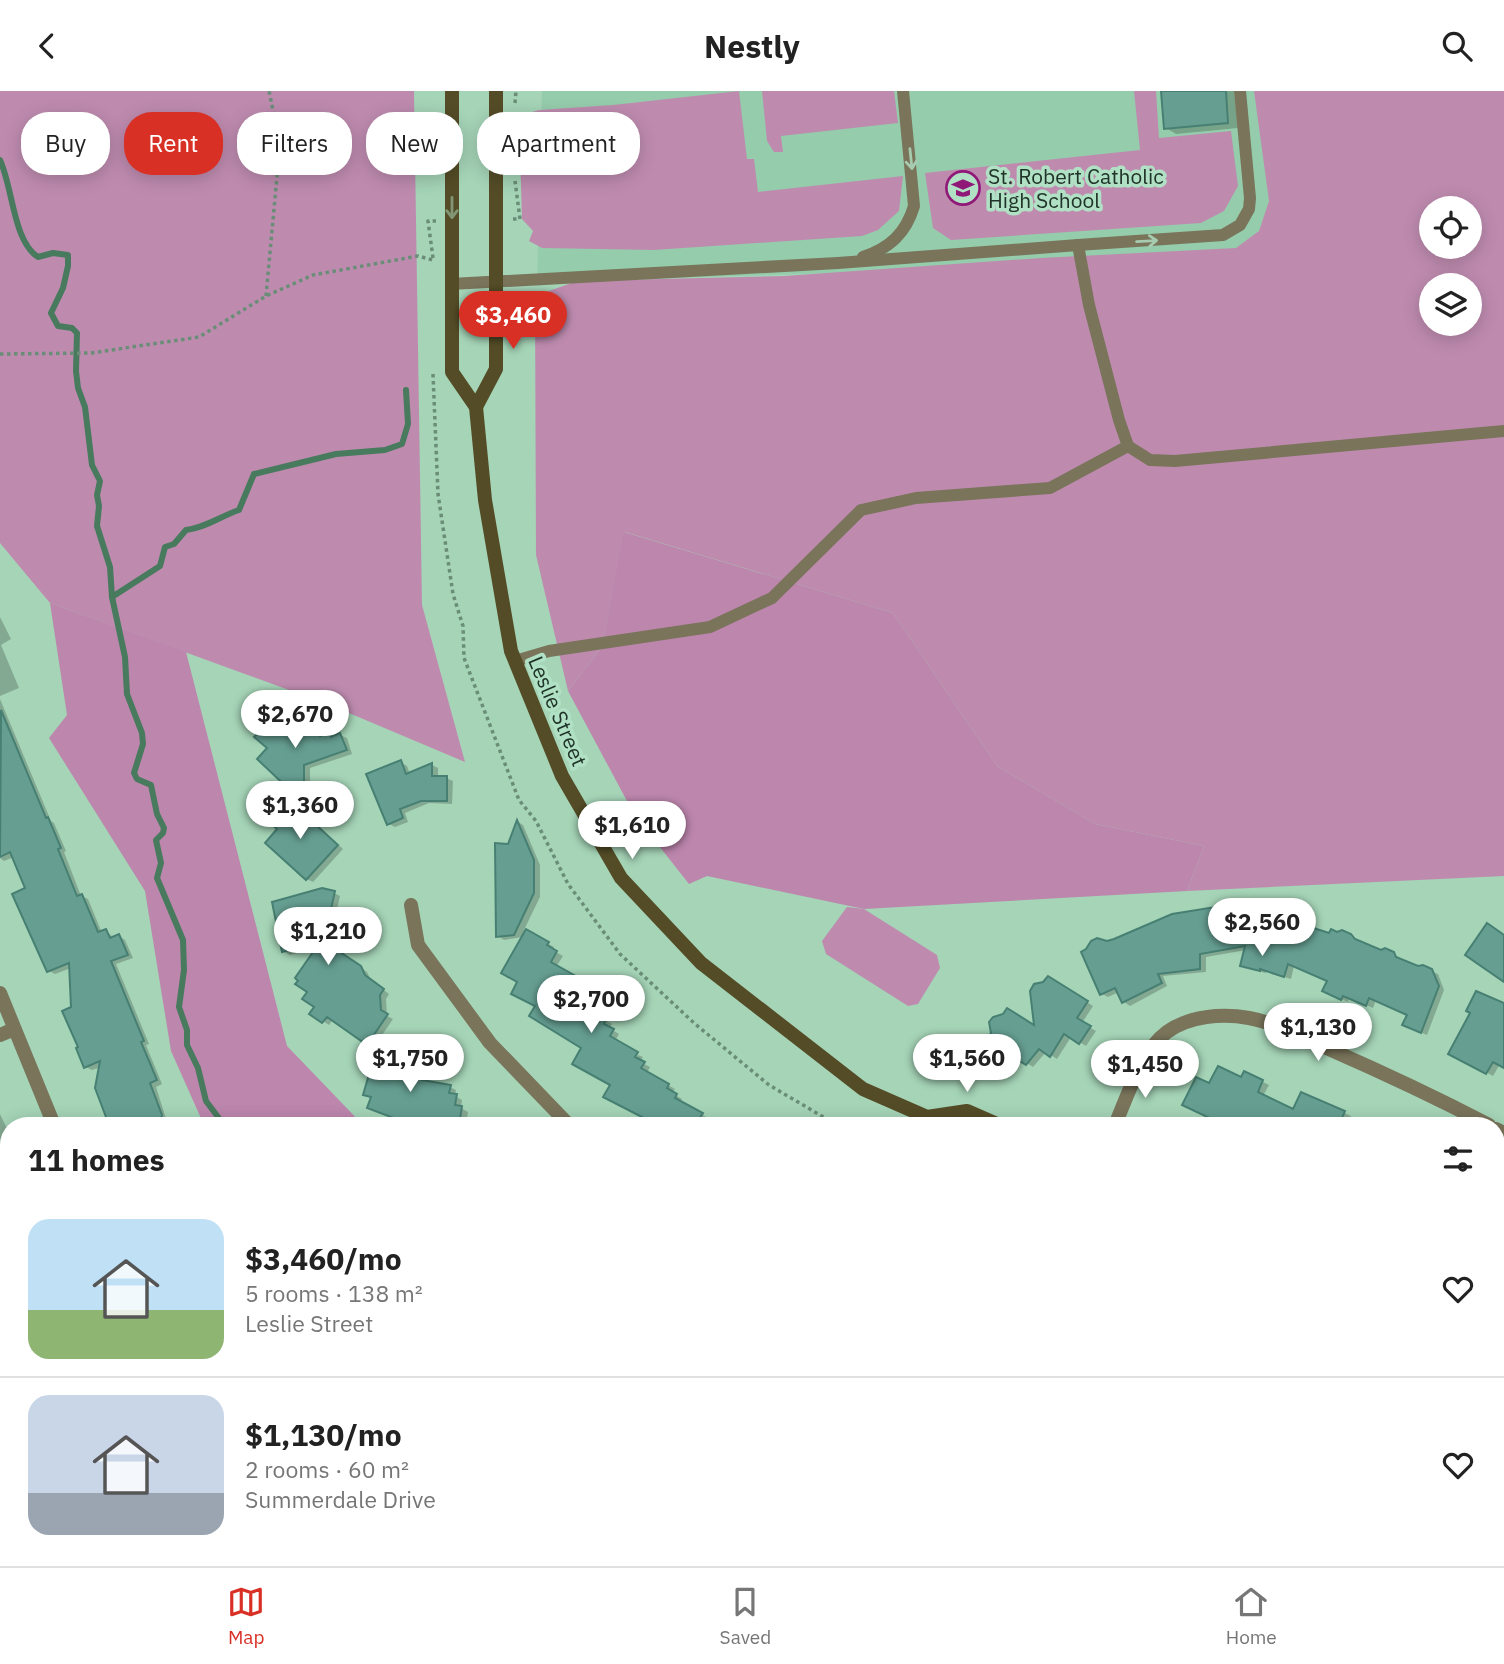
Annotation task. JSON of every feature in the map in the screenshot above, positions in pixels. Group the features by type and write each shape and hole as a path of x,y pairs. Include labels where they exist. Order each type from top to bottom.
{"main road":[{"name":"Leslie Street","path":"452,91 452,372 476,407 485,500 511,651 562,776 621,878 701,963 863,1089 922,1117"},
{"path":"476,407 496,369 496,91"},
{"name":"Leslie Street","path":"945,1117 967,1111 981,1117"}],"street":[{"path":"411,905 418,945 490,1043 561,1117"},
{"path":"0,993 51,1117"},
{"path":"1119,1117 1144,1060 1164,1034 1184,1022 1228,1017 1250,1018 1283,1028 1411,1084 1474,1117"},
{"path":"0,1035 14,1029"}],"lane":[{"path":"838,263 873,254 888,246 900,236 909,222 914,206 914,182 904,91"},
{"path":"451,284 838,263 1223,235 1240,225 1249,209 1240,91"},
{"path":"1078,245 1089,305 1119,420 1128,446 1150,460 1175,461 1504,431"},
{"path":"515,661 549,651 710,627 772,597 861,510 916,498 1050,488 1128,446"}],"path":[{"path":"266,296 280,144 269,91"},
{"path":"515,112 516,91"},
{"path":"496,219 520,219 514,175"},
{"path":"428,221 452,221"},
{"path":"0,354 91,353 199,337 266,296 313,275 418,256 433,260"}],"shaded area":[{"path":"0,91 414,91 414,112 366,112 366,175 415,175 422,605 465,762 330,705 50,603 0,543"},
{"name":"St. Robert Catholic High School","path":"542,91 1504,91 1263,260 577,281 537,286 540,175 640,175 640,112 541,112"},
{"path":"739,91 747,159 754,159 758,192 903,176 899,211 878,230 862,236 654,250 542,248 529,241 533,231 522,219 521,175 640,175 640,112 532,112"},
{"path":"762,91 894,91 898,123 781,136 783,152 774,152 767,141"},
{"path":"1134,91 1156,91 1159,138 1231,131 1238,186 1224,211 1201,223 951,240 933,228 925,173 1140,150"},
{"path":"1254,91 1504,91 1504,876 1187,891 1204,846 1095,824 997,766 893,613 625,532 602,647 568,691 536,555 535,296 577,281 784,276 1236,248 1259,231 1269,201"},
{"path":"624,532 893,613 997,766 1095,824 1204,846 1187,891 864,909 707,876 689,884 634,814 568,691 602,647"},
{"path":"50,603 186,652 287,1046 355,1117 200,1117 171,1051 145,891 49,738 67,715"},
{"path":"847,907 864,909 937,955 940,968 918,1004 908,1006 826,954 822,941"}],"building":[{"path":"1161,91 1226,91 1228,123 1164,129"},
{"path":"1,710 61,848 58,849 77,896 82,894 98,932 106,929 110,938 119,934 128,955 111,961 157,1080 150,1083 161,1117 106,1117 95,1088 100,1061 84,1068 62,1011 71,1007 69,963 47,972 12,894 25,888 10,852 0,857"},
{"path":"287,718 297,727 310,722 314,732 318,730 320,736 329,732 331,737 340,733 347,750 304,765 304,781 293,793 257,759 267,748 254,737 268,722 277,730"},
{"path":"401,760 406,774 432,763 432,776 447,776 447,801 421,801 400,809 403,818 387,825 366,774"},
{"path":"291,802 338,845 306,880 265,843 277,829 271,824"},
{"path":"517,820 534,860 534,893 514,935 496,937 495,843 508,844"},
{"path":"322,888 335,891 329,918 337,950 361,966 365,975 384,989 380,995 381,1010 388,1014 367,1045 327,1017 322,1023 309,1014 314,1007 302,999 307,992 295,984 298,981 295,978 320,942 282,952 272,902"},
{"path":"1228,905 1270,914 1329,933 1331,929 1337,932 1342,930 1381,950 1385,948 1394,952 1396,957 1432,969 1439,986 1421,1033 1402,1025 1407,1015 1369,998 1366,1006 1343,996 1341,1000 1322,991 1327,981 1288,964 1284,977 1240,966 1245,946 1200,954 1200,969 1158,974 1162,983 1122,1003 1115,988 1100,995 1081,952 1091,941 1097,938 1107,941 1114,939 1172,914"},
{"path":"1487,923 1504,935 1504,982 1465,955"},
{"path":"526,929 549,942 547,945 557,951 551,962 590,984 579,1003 606,1019 604,1024 614,1029 610,1036 638,1052 635,1057 645,1062 641,1068 669,1084 667,1088 677,1094 675,1098 703,1113 700,1117 642,1117 603,1097 610,1085 572,1064 581,1048 529,1016 535,1006 511,994 517,982 501,973"},
{"path":"1048,976 1088,1001 1077,1018 1091,1026 1079,1044 1064,1034 1050,1057 1039,1049 1026,1065 986,1040 991,1033 989,1022 993,1017 1003,1014 1007,1008 1034,1025 1030,991 1034,984 1043,982"},
{"path":"1476,991 1504,1003 1504,1068 1493,1062 1486,1074 1448,1054 1470,1013 1466,1011"},
{"path":"374,1057 404,1064 406,1058 427,1064 422,1080 451,1085 449,1093 457,1094 455,1105 462,1106 460,1117 391,1117 367,1108 371,1097 363,1095"},
{"path":"1218,1066 1241,1077 1244,1071 1263,1080 1258,1092 1293,1109 1301,1092 1345,1111 1342,1117 1207,1117 1182,1105 1196,1077 1209,1083"}],"waterway":[{"path":"0,160 18,227 30,249 38,257 53,253 68,255 63,288 51,313 58,326 72,328 77,333 78,388 85,407 92,465 100,481 97,526 110,567 112,597 125,657 127,694 142,733 143,744 134,773 137,779 151,785 157,814 164,828 156,840 161,863 157,878 183,940 184,970 179,1007 187,1030 187,1045 198,1068 206,1101 218,1117"},
{"path":"112,597 160,566 165,547 174,544 186,530 200,527 239,510 254,474 336,454 385,450 402,444 408,424 406,390"}],"place":[{"name":"St. Robert Catholic High School","path":"963,188"}]}
